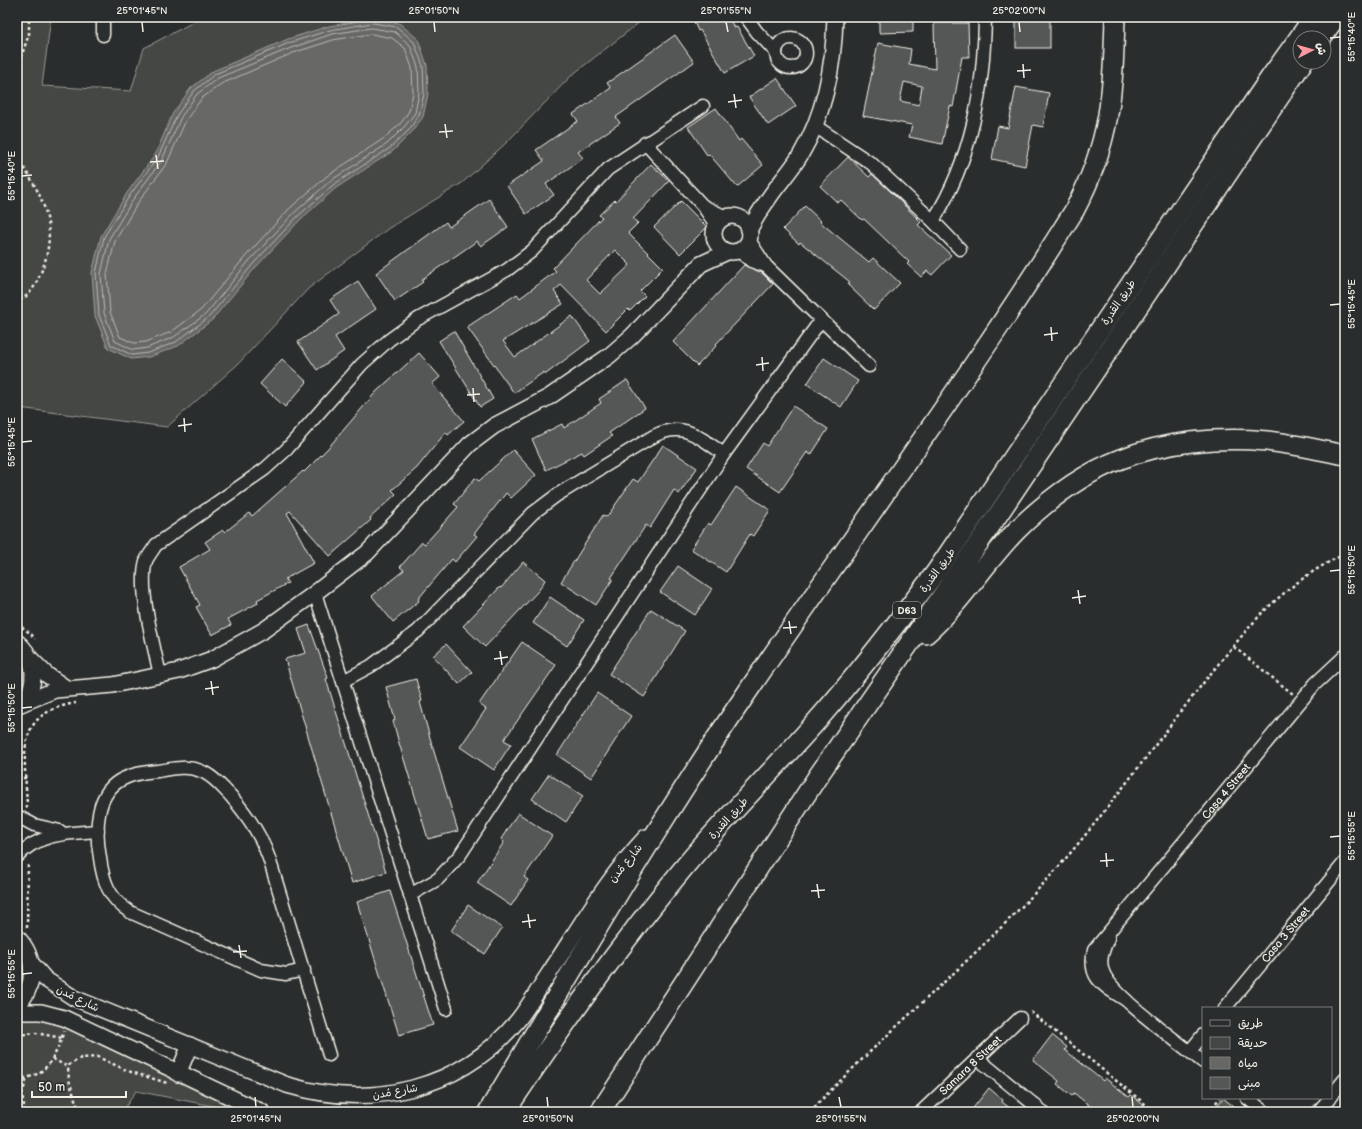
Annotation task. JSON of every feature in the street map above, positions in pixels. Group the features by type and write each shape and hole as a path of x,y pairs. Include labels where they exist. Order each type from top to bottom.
{"main road":[{"path":"488,1112 606,912 664,820 750,689 948,402 1074,210 1096,165 1108,120 1113,80 1114,17"},
{"name":"طريق القدرة","path":"600,1112 818,776 905,651 1277,84 1314,17"},
{"path":"1327,30 1336,17"},
{"name":"طريق القدرة","path":"505,1112 600,976 655,904 719,827 833,702 900,620 936,572 1277,84 1294,70"},
{"path":"905,651 952,608 1000,548 1035,514 1076,483 1120,459 1169,446 1220,440 1245,440 1289,444 1345,455"}],"street":[{"path":"103,17 103,36"},
{"path":"746,17 757,32 776,52"},
{"path":"20,705 44,694 66,688 113,685 160,675 212,659 240,644 315,594 350,567 383,538 470,444 494,426 549,397 609,356 632,336 701,264 767,200 789,172 815,126 826,95 831,65 835,17"},
{"path":"934,221 948,197 962,165 975,120 981,81 985,17"},
{"path":"160,675 145,594 144,576 146,560 156,545 265,469 286,450 362,364 389,340 418,319 507,270 532,251 608,169 645,143 703,106"},
{"path":"815,126 872,164 934,221 960,249"},
{"path":"645,143 703,206 733,233 752,261 766,266 869,366"},
{"path":"701,264 714,257 733,233"},
{"path":"410,894 438,879 460,855 724,454 821,320"},
{"path":"343,681 371,666 418,631 533,513 557,495 654,436 665,431 677,429 690,431 724,454"},
{"path":"315,594 446,1009"},
{"path":"17,642 23,646 33,667 33,681 28,695 20,705"},
{"name":"Casa 4 Street","path":"1202,1061 1126,1000 1106,988 1098,980 1093,971 1091,960 1094,950 1302,700 1331,668 1345,656"},
{"path":"30,658 47,675 66,688"},
{"path":"304,970 286,974 261,970 124,908 113,898 106,886 99,855 98,831 100,807 105,795 113,785 124,778 179,767 192,768 211,776 248,816 263,841 304,970 329,1055"},
{"path":"22,819 46,829 69,833"},
{"name":"شارع مُدن","path":"32,964 44,979 74,998 287,1084 337,1095 354,1096 388,1094 421,1086 452,1073 494,1045 518,1020 613,877 637,847 664,820"},
{"path":"17,857 28,846 47,837 69,833 98,831"},
{"name":"Casa 3 Street","path":"1226,1007 1345,862"},
{"path":"17,1006 25,997 30,987 32,976 32,964 21,935"},
{"path":"17,1012 41,1012 53,1014 75,1024 174,1079 262,1112"},
{"name":"Samara 8 Street","path":"921,1112 1020,1018"},
{"path":"1190,1051 1202,1036"},
{"path":"174,1079 190,1046"},
{"path":"977,1058 1043,1112"},
{"path":"1332,1095 1345,1079"},
{"path":"1248,1099 1265,1112"},
{"path":"1318,1112 1328,1099"}],"path":[{"path":"17,69 29,34 29,17"},
{"path":"17,158 41,197 50,233 49,251 36,285 30,295 17,301"},
{"path":"810,1112 858,1063 965,963 1026,902 1083,837 1262,613 1278,598 1313,571 1345,554"},
{"path":"17,623 36,640"},
{"path":"1234,647 1302,700"},
{"path":"22,819 26,778 25,741 32,726 42,715 51,709 61,705 90,701 90,686"},
{"path":"17,778 26,778"},
{"path":"21,935 28,846"},
{"path":"1020,1018 1029,1010 1155,1112"},
{"path":"17,1079 27,1078 43,1070 53,1059 65,1030 71,1033 75,1024"},
{"path":"17,1035 36,1033 62,1038"},
{"path":"79,1112 69,1080 68,1067 69,1064 81,1058 98,1057 128,1071 174,1079"},
{"path":"53,1059 68,1067"},
{"path":"25,1112 22,1094 27,1078"},
{"path":"1208,1112 1219,1099"}],"green space":[{"path":"17,17 51,17 42,86 131,91 144,48 203,17 645,18 572,75 506,143 462,183 389,228 309,288 238,364 167,427 19,408"},
{"path":"35,1011 263,1112 229,1112 218,1107 136,1091 122,1112 17,1112 17,1016"}],"water":[{"path":"372,19 399,23 418,39 427,65 428,94 423,117 412,132 393,151 336,188 300,220 256,267 212,320 178,346 149,357 131,359 108,348 95,316 92,273 101,236 127,193 155,155 173,113 191,88 213,71 288,39 329,26"}],"building":[{"path":"692,17 729,17 734,28 737,27 754,56 725,73 700,30 698,31"},
{"path":"879,17 913,17 913,32 879,33"},
{"path":"1016,17 1050,17 1050,48 1016,48"},
{"path":"934,23 968,23 969,57 962,57 953,107 950,106 942,144 909,137 912,125 863,116 878,43 911,49 909,64 935,69","holes":["904,82 922,86 919,105 900,101"]},
{"path":"675,35 694,62 616,117 620,123 578,152 583,158 546,184 554,195 526,214 507,186 544,161 536,150 578,121 573,114 611,88 607,83"},
{"path":"777,78 796,106 768,125 749,97"},
{"path":"1016,87 1049,93 1043,127 1033,125 1025,166 992,159 998,126 1008,128"},
{"path":"716,108 739,141 741,139 763,165 737,187 709,154 707,155 688,127"},
{"path":"848,157 869,177 872,174 890,191 921,222 918,225 951,255 932,275 927,271 921,277 907,264 909,262 864,219 862,220 841,200 838,203 820,186"},
{"path":"651,164 669,181 633,219 638,223 628,233 663,268 640,291 645,296 630,311 628,309 606,331 561,285 554,291 563,304 503,341 515,357 572,316 590,341 546,374 544,372 514,393 467,327 517,294 520,298 556,271 553,268 602,217 599,215 615,200 616,201","holes":["615,250 630,265 600,294 586,280"]},
{"path":"489,199 508,227 481,246 477,241 421,280 423,282 395,301 376,273 446,222 449,227"},
{"path":"681,201 707,227 680,254 654,227"},
{"path":"805,206 821,221 820,222 869,262 873,258 900,283 874,310 848,285 850,282 800,242 799,244 783,229"},
{"path":"744,265 762,273 773,284 697,366 673,342"},
{"path":"358,281 376,309 335,337 344,351 317,370 298,342 339,314 330,300"},
{"path":"454,331 493,399 480,407 439,341"},
{"path":"419,353 440,377 432,384 464,421 448,435 446,432 417,468 392,490 396,494 370,518 371,520 330,556 290,511 287,513 314,563 285,579 288,583 257,600 258,603 228,619 231,625 212,635 196,607 200,605 179,567 210,549 205,542 223,530 225,532 249,513 252,516 303,471 304,472 328,448 376,392"},
{"path":"824,358 858,381 841,407 807,384"},
{"path":"282,359 307,382 285,407 260,384"},
{"path":"627,380 645,408 609,433 612,436 584,455 582,452 546,470 532,439 562,424 564,428 601,403 599,399"},
{"path":"793,406 828,429 811,455 807,452 780,492 746,469 763,443 767,446"},
{"path":"663,445 697,468 679,494 674,490 650,528 646,525 611,578 613,579 596,605 561,582 603,515 607,517 633,479 638,482"},
{"path":"513,450 536,475 511,498 506,493 474,534 477,536 455,562 452,559 418,599 419,601 393,622 372,596 404,570 400,567 422,542 425,544 458,507 454,504 475,478 479,481"},
{"path":"736,487 770,510 753,536 750,534 726,572 691,549 708,523 711,525"},
{"path":"523,562 545,580 539,590 485,647 463,626 500,587 501,588"},
{"path":"678,566 712,589 695,615 660,592"},
{"path":"550,597 584,620 567,646 533,623"},
{"path":"651,609 685,631 644,697 609,674"},
{"path":"309,625 328,678 326,679 386,872 352,883 285,659 306,653 298,629"},
{"path":"522,642 556,665 504,740 511,744 494,770 460,747 486,709 479,704"},
{"path":"446,644 472,672 459,684 433,656"},
{"path":"416,679 422,701 420,702 458,831 428,839 399,743 393,721 395,720 386,687"},
{"path":"597,693 631,716 591,778 557,755"},
{"path":"549,774 583,796 566,822 532,799"},
{"path":"518,813 552,836 524,877 528,880 511,906 477,883 504,842 501,839"},
{"path":"390,891 433,1025 399,1035 357,902"},
{"path":"468,905 502,928 485,954 451,931"},
{"path":"1052,1035 1067,1047 1065,1050 1103,1081 1105,1078 1129,1097 1131,1095 1146,1107 1141,1112 1097,1112 1074,1093 1072,1096 1057,1084 1059,1081 1033,1060"},
{"path":"989,1088 1003,1100 1002,1102 1015,1112 970,1112"},
{"path":"1222,1099 1224,1099 1241,1112 1212,1112"}]}
